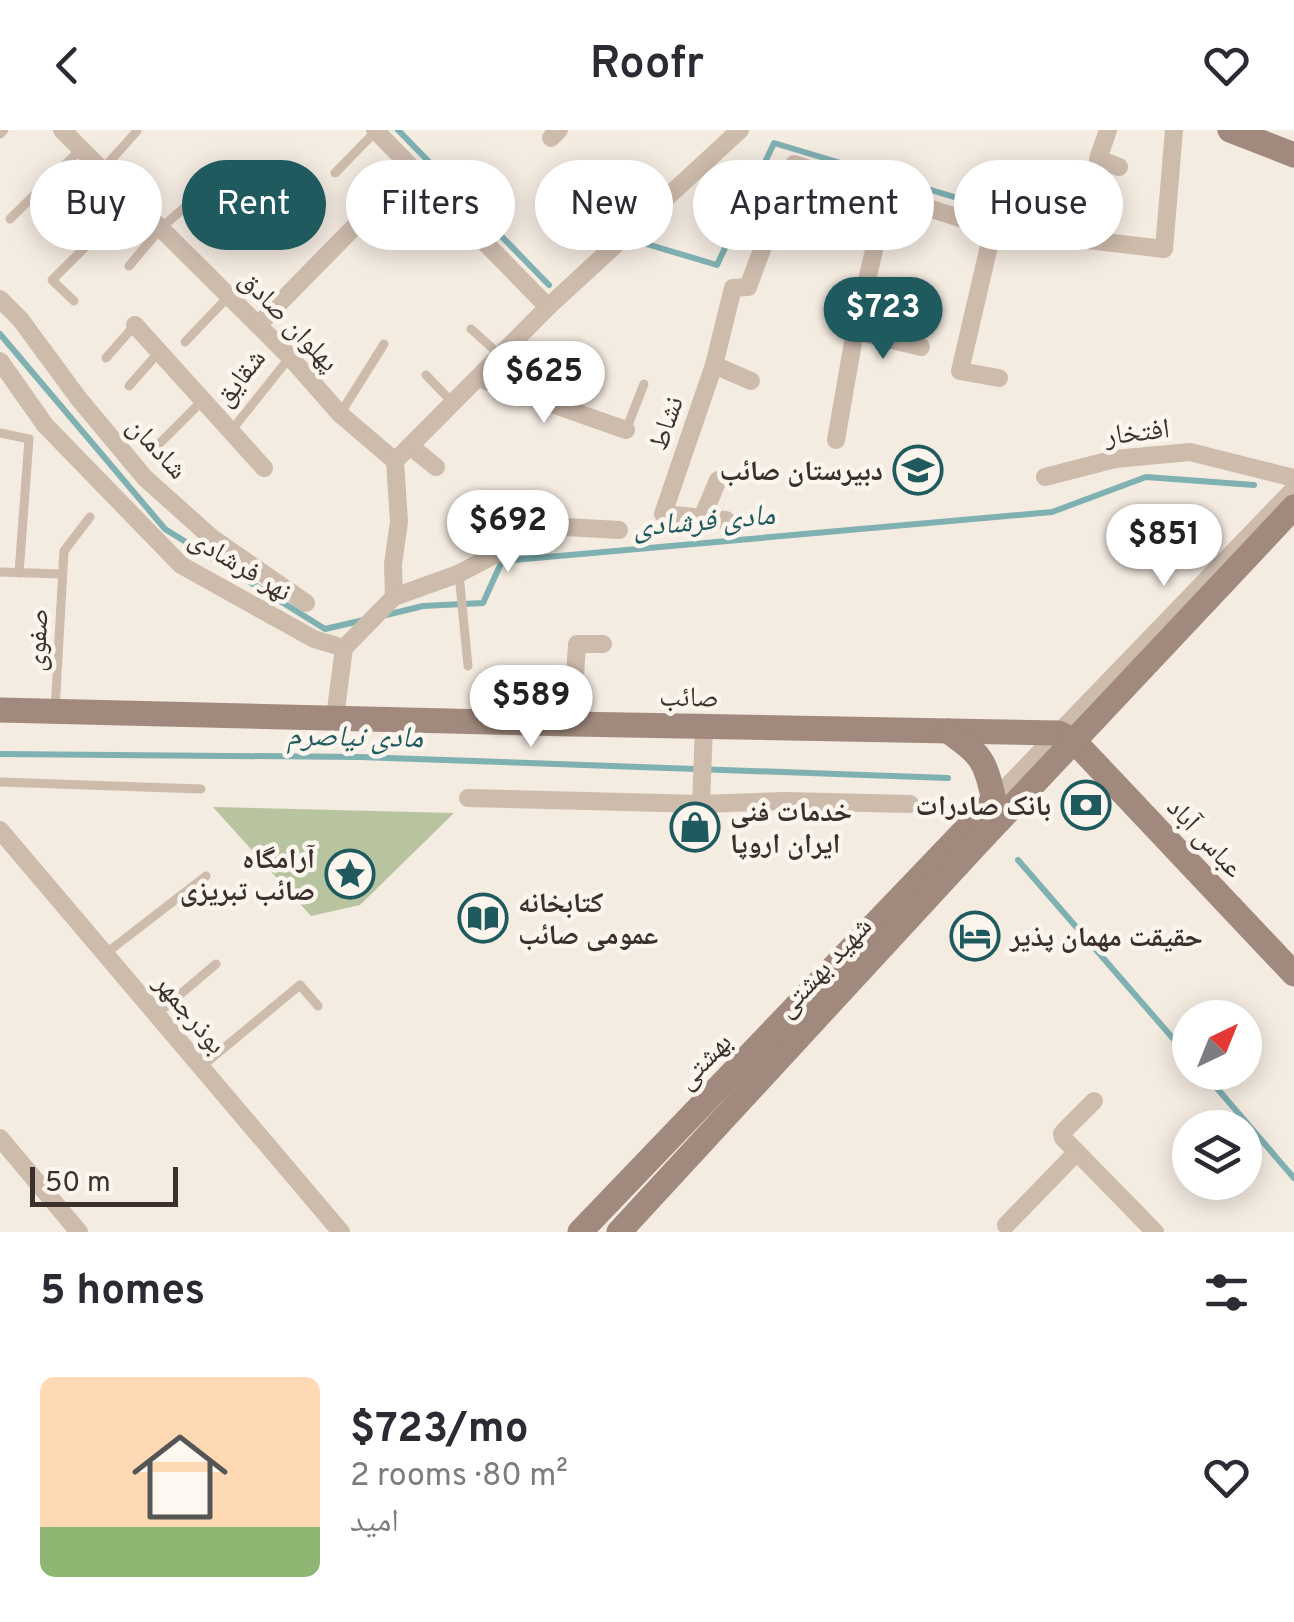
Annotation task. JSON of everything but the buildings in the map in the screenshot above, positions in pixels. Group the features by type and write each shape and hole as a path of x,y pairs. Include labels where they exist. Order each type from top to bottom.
{"main road":[{"path":"1230,130 1294,155"},
{"name":"شهید بهشتی","path":"618,1232 989,830 1067,732 1294,507"},
{"name":"صائب","path":"0,710 1067,732"},
{"path":"948,731 978,753 994,800"},
{"name":"عباس آباد","path":"1067,732 1294,974"},
{"name":"بهشتی","path":"580,1232 994,800"}],"street":[{"name":"پهلوان صادق","path":"62,130 92,160"},
{"path":"376,130 404,160"},
{"path":"1101,160 1108,130"},
{"path":"1123,244 1164,249 1174,130"},
{"path":"394,597 392,564 400,522 395,461 728,134"},
{"name":"پهلوان صادق","path":"162,230 290,357 340,414 395,461"},
{"path":"258,325 346,235"},
{"path":"492,250 548,307"},
{"name":"نشاط","path":"726,520 663,514 714,365 733,288 748,287 762,250"},
{"path":"836,440 874,250"},
{"path":"988,250 960,370 999,378"},
{"name":"شادمان","path":"0,299 145,478 212,538 306,603"},
{"name":"شقایق","path":"135,325 264,468"},
{"path":"855,331 921,347"},
{"name":"نهر فرشادی","path":"0,361 45,425 181,565 314,639 344,648"},
{"path":"714,365 752,381"},
{"name":"نشاط","path":"478,378 626,430"},
{"path":"410,446 436,467"},
{"name":"افتخار","path":"1045,476 1116,459 1190,452 1294,478"},
{"path":"702,518 718,480"},
{"name":"شهید بهشتی","path":"1067,732 1294,489"},
{"path":"335,717 344,648 394,597 566,527 620,530"},
{"path":"572,724 577,644 603,644"},
{"path":"701,798 704,727"},
{"path":"994,800 1067,732"},
{"path":"468,798 701,798 910,804"},
{"name":"بوذرجمهر","path":"0,830 340,1232"},
{"path":"1094,1102 1062,1134 1155,1232"},
{"path":"0,1138 79,1232"},
{"path":"1006,1226 1076,1153"}],"lane":[{"path":"111,160 137,130"},
{"path":"335,173 376,130"},
{"path":"10,219 81,149"},
{"path":"162,226 182,209"},
{"path":"74,300 52,280 82,250"},
{"path":"129,266 142,250"},
{"path":"186,342 228,296"},
{"name":"شقایق","path":"106,358 135,325"},
{"path":"472,329 500,355"},
{"path":"340,414 384,344"},
{"path":"129,386 159,352"},
{"name":"شقایق","path":"231,431 290,357"},
{"path":"426,374 452,403"},
{"path":"626,430 644,384"},
{"name":"شقایق","path":"160,443 203,400"},
{"path":"0,433 29,438 20,573"},
{"path":"62,574 64,551 90,517"},
{"name":"صفوی","path":"0,572 62,574 55,711"},
{"path":"458,574 468,666"},
{"path":"0,782 201,788"},
{"path":"105,954 206,876"},
{"path":"156,1014 216,964"},
{"path":"202,1067 300,985 318,1006"}],"green space":[{"path":"213,807 454,813 360,905 311,916"}],"waterway":[{"path":"398,130 549,285"},
{"path":"667,250 717,265 774,143 954,197"},
{"name":"مادی فرشادی","path":"0,334 165,529 325,629 364,620"},
{"name":"مادی فرشادی","path":"386,615 423,606 483,603 502,561 1052,512 1146,477 1254,485"},
{"name":"مادی نیاصرم","path":"0,754 360,757 948,778"},
{"name":"مادی نیاصرم","path":"1018,860 1172,1037"},
{"name":"مادی نیاصرم","path":"1218,1090 1294,1178"}],"place":[{"name":"دبیرستان صائب","path":"918,470"},
{"name":"بانک صادرات","path":"1086,805"},
{"name":"خدمات فنی ایران اروپا","path":"695,827"},
{"name":"آرامگاه صائب تبریزی","path":"350,874"},
{"name":"کتابخانه عمومی صائب","path":"483,918"},
{"name":"حقیقت مهمان پذیر","path":"975,936"}]}
